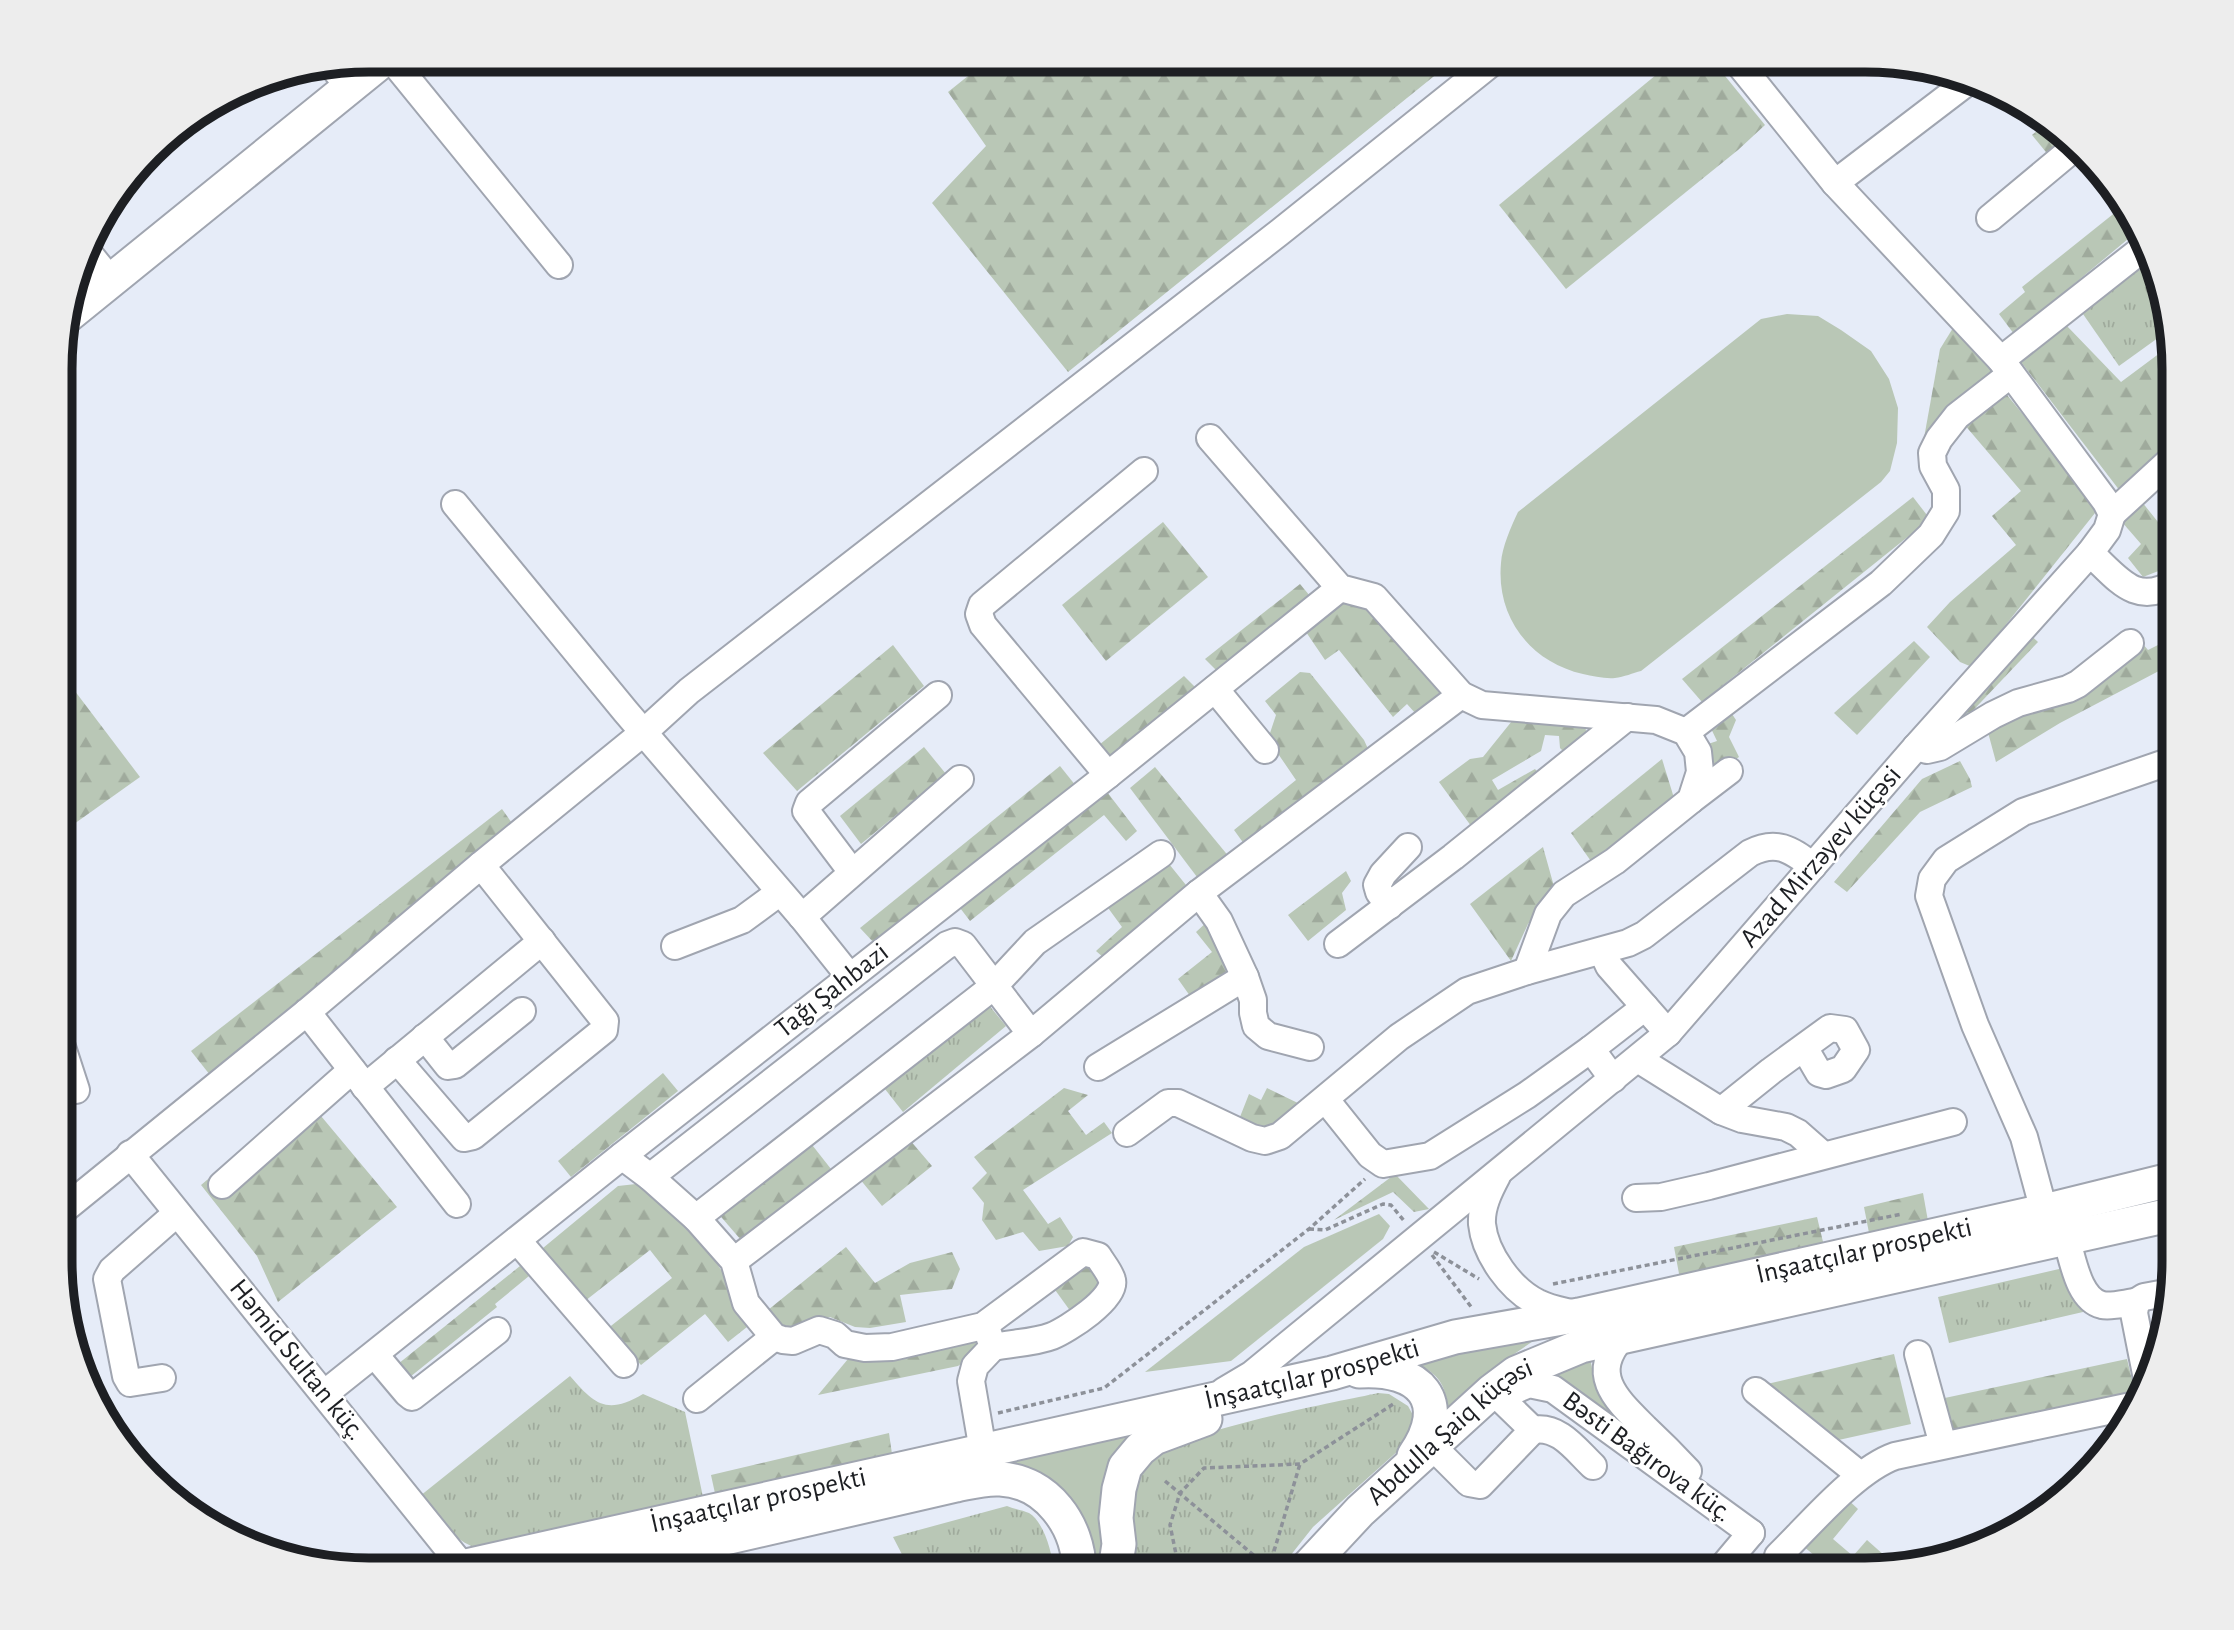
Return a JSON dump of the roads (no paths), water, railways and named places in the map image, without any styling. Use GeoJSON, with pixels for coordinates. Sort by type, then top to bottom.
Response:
{"type":"FeatureCollection","features":[{"type":"Feature","properties":{"kind":"main road"},"geometry":{"type":"LineString","coordinates":[[78,307],[341,77]]}},
{"type":"Feature","properties":{"kind":"main road","name":"İnşaatçılar prospekti"},"geometry":{"type":"LineString","coordinates":[[496,1558],[981,1437],[1204,1402],[1332,1373],[1455,1337],[1579,1315],[2162,1183]]}},
{"type":"Feature","properties":{"kind":"main road","name":"İnşaatçılar prospekti"},"geometry":{"type":"LineString","coordinates":[[1622,1337],[2162,1217]]}},
{"type":"Feature","properties":{"kind":"main road","name":"Abdulla Şaiq küçəsi"},"geometry":{"type":"LineString","coordinates":[[1316,1558],[1360,1511],[1516,1373],[1581,1346],[1622,1337]]}},
{"type":"Feature","properties":{"kind":"main road"},"geometry":{"type":"LineString","coordinates":[[1117,1558],[1119,1489],[1125,1467],[1140,1449],[1154,1438],[1332,1373],[1373,1370],[1396,1372],[1410,1378],[1425,1393],[1431,1414],[1429,1430],[1400,1476]]}},
{"type":"Feature","properties":{"kind":"main road","name":"İnşaatçılar prospekti"},"geometry":{"type":"LineString","coordinates":[[713,1556],[965,1483],[1000,1479],[1029,1485],[1044,1494],[1061,1512],[1071,1531],[1078,1558]]}},
{"type":"Feature","properties":{"kind":"street"},"geometry":{"type":"LineString","coordinates":[[403,72],[559,265]]}},
{"type":"Feature","properties":{"kind":"street"},"geometry":{"type":"LineString","coordinates":[[72,1203],[307,1012],[644,732],[689,691],[1280,232],[1480,72]]}},
{"type":"Feature","properties":{"kind":"street"},"geometry":{"type":"LineString","coordinates":[[1746,72],[1835,183],[2006,367],[2106,502],[2112,514],[2162,468]]}},
{"type":"Feature","properties":{"kind":"street"},"geometry":{"type":"LineString","coordinates":[[1835,183],[1960,88]]}},
{"type":"Feature","properties":{"kind":"street"},"geometry":{"type":"LineString","coordinates":[[1990,218],[2068,153]]}},
{"type":"Feature","properties":{"kind":"street"},"geometry":{"type":"LineString","coordinates":[[1686,732],[1881,583],[1931,535],[1946,512],[1946,490],[1933,466],[1932,453],[1939,439],[1957,416],[2006,367],[2139,252]]}},
{"type":"Feature","properties":{"kind":"street"},"geometry":{"type":"LineString","coordinates":[[93,258],[111,281]]}},
{"type":"Feature","properties":{"kind":"street"},"geometry":{"type":"LineString","coordinates":[[1210,438],[1340,588],[1374,597],[1461,695],[1482,705],[1656,720],[1686,732],[1698,752],[1700,772],[1691,800]]}},
{"type":"Feature","properties":{"kind":"street"},"geometry":{"type":"LineString","coordinates":[[1108,775],[983,625],[979,614],[982,605],[1144,471]]}},
{"type":"Feature","properties":{"kind":"street"},"geometry":{"type":"LineString","coordinates":[[455,504],[850,977]]}},
{"type":"Feature","properties":{"kind":"street","name":"Azad Mirzəyev küçəsi"},"geometry":{"type":"LineString","coordinates":[[1204,1402],[1251,1375],[1668,1033],[1916,747],[2090,553],[2107,530],[2112,514]]}},
{"type":"Feature","properties":{"kind":"street"},"geometry":{"type":"LineString","coordinates":[[2090,553],[2132,591],[2146,594],[2162,590]]}},
{"type":"Feature","properties":{"kind":"street","name":"Tağı Şahbazi"},"geometry":{"type":"LineString","coordinates":[[324,1394],[622,1156],[1108,775],[1340,588]]}},
{"type":"Feature","properties":{"kind":"street"},"geometry":{"type":"LineString","coordinates":[[1916,747],[1927,750],[1940,747],[2018,703],[2068,689],[2130,642]]}},
{"type":"Feature","properties":{"kind":"street"},"geometry":{"type":"LineString","coordinates":[[1215,689],[1265,750]]}},
{"type":"Feature","properties":{"kind":"street"},"geometry":{"type":"LineString","coordinates":[[852,872],[806,811],[809,803],[939,695]]}},
{"type":"Feature","properties":{"kind":"street"},"geometry":{"type":"LineString","coordinates":[[734,1261],[1031,1034],[1199,893],[1461,695]]}},
{"type":"Feature","properties":{"kind":"street"},"geometry":{"type":"LineString","coordinates":[[1338,944],[1453,857],[1627,717]]}},
{"type":"Feature","properties":{"kind":"street"},"geometry":{"type":"LineString","coordinates":[[2044,1211],[2024,1137],[1975,1025],[1929,896],[1932,879],[1946,860],[2023,812],[2162,764]]}},
{"type":"Feature","properties":{"kind":"street"},"geometry":{"type":"LineString","coordinates":[[1527,971],[1548,914],[1564,894],[1615,861],[1729,771]]}},
{"type":"Feature","properties":{"kind":"street"},"geometry":{"type":"LineString","coordinates":[[802,917],[960,779]]}},
{"type":"Feature","properties":{"kind":"street"},"geometry":{"type":"LineString","coordinates":[[1389,906],[1377,885],[1383,874],[1408,847]]}},
{"type":"Feature","properties":{"kind":"street"},"geometry":{"type":"LineString","coordinates":[[1128,1133],[1168,1103],[1178,1103],[1252,1138],[1265,1141],[1280,1136],[1399,1037],[1467,991],[1628,943],[1644,935],[1760,847],[1792,851],[1813,866]]}},
{"type":"Feature","properties":{"kind":"street"},"geometry":{"type":"LineString","coordinates":[[696,1218],[994,986],[1035,942],[1161,854]]}},
{"type":"Feature","properties":{"kind":"street"},"geometry":{"type":"LineString","coordinates":[[397,1060],[464,1138],[473,1136],[604,1030],[605,1021],[481,865]]}},
{"type":"Feature","properties":{"kind":"street"},"geometry":{"type":"LineString","coordinates":[[675,946],[742,920],[780,892]]}},
{"type":"Feature","properties":{"kind":"street"},"geometry":{"type":"LineString","coordinates":[[1199,893],[1219,921],[1245,977],[1253,1000],[1256,1026],[1268,1036],[1310,1047]]}},
{"type":"Feature","properties":{"kind":"street"},"geometry":{"type":"LineString","coordinates":[[222,1185],[358,1079],[397,1060],[542,942]]}},
{"type":"Feature","properties":{"kind":"street"},"geometry":{"type":"LineString","coordinates":[[650,1177],[947,944],[955,942],[962,945],[1031,1034]]}},
{"type":"Feature","properties":{"kind":"street"},"geometry":{"type":"LineString","coordinates":[[1602,951],[1609,966],[1668,1033]]}},
{"type":"Feature","properties":{"kind":"street"},"geometry":{"type":"LineString","coordinates":[[1098,1067],[1245,977]]}},
{"type":"Feature","properties":{"kind":"street"},"geometry":{"type":"LineString","coordinates":[[1326,1100],[1370,1155],[1383,1164],[1430,1156],[1527,1095],[1645,1007]]}},
{"type":"Feature","properties":{"kind":"street"},"geometry":{"type":"LineString","coordinates":[[425,1037],[448,1066],[455,1065],[522,1011]]}},
{"type":"Feature","properties":{"kind":"street"},"geometry":{"type":"LineString","coordinates":[[307,1012],[457,1204]]}},
{"type":"Feature","properties":{"kind":"street"},"geometry":{"type":"LineString","coordinates":[[1721,1111],[1805,1048]]}},
{"type":"Feature","properties":{"kind":"street"},"geometry":{"type":"LineString","coordinates":[[1591,1049],[1613,1079]]}},
{"type":"Feature","properties":{"kind":"street"},"geometry":{"type":"LineString","coordinates":[[1639,1059],[1721,1111],[1742,1119],[1786,1127],[1798,1133],[1823,1155]]}},
{"type":"Feature","properties":{"kind":"street"},"geometry":{"type":"LineString","coordinates":[[72,1078],[76,1090]]}},
{"type":"Feature","properties":{"kind":"street"},"geometry":{"type":"LineString","coordinates":[[1636,1198],[1661,1197],[1709,1186],[1953,1122]]}},
{"type":"Feature","properties":{"kind":"street","name":"Həmid Sultan küç."},"geometry":{"type":"LineString","coordinates":[[130,1154],[324,1394],[448,1558]]}},
{"type":"Feature","properties":{"kind":"street"},"geometry":{"type":"LineString","coordinates":[[622,1156],[696,1218],[734,1261],[746,1303],[774,1337],[793,1341],[819,1330],[835,1335],[845,1344],[865,1348],[988,1336],[971,1381],[981,1437]]}},
{"type":"Feature","properties":{"kind":"street"},"geometry":{"type":"LineString","coordinates":[[1499,1172],[1484,1204],[1482,1222],[1486,1241],[1494,1257],[1521,1292],[1550,1308],[1579,1315]]}},
{"type":"Feature","properties":{"kind":"street"},"geometry":{"type":"LineString","coordinates":[[162,1378],[130,1383],[125,1377],[107,1279],[112,1269],[177,1213]]}},
{"type":"Feature","properties":{"kind":"street"},"geometry":{"type":"LineString","coordinates":[[2066,1238],[2082,1287],[2090,1299],[2103,1306],[2136,1302],[2144,1297],[2161,1294]]}},
{"type":"Feature","properties":{"kind":"street"},"geometry":{"type":"LineString","coordinates":[[517,1240],[624,1364]]}},
{"type":"Feature","properties":{"kind":"street"},"geometry":{"type":"LineString","coordinates":[[2136,1302],[2134,1313],[2144,1363]]}},
{"type":"Feature","properties":{"kind":"street"},"geometry":{"type":"LineString","coordinates":[[375,1355],[412,1397],[498,1331]]}},
{"type":"Feature","properties":{"kind":"street"},"geometry":{"type":"LineString","coordinates":[[697,1399],[774,1337]]}},
{"type":"Feature","properties":{"kind":"street","name":"Bəsti Bağırova küç."},"geometry":{"type":"LineString","coordinates":[[1622,1337],[1611,1349],[1607,1371],[1609,1386],[1618,1401],[1751,1533],[1780,1558]]}},
{"type":"Feature","properties":{"kind":"street"},"geometry":{"type":"LineString","coordinates":[[1918,1354],[1942,1446]]}},
{"type":"Feature","properties":{"kind":"street","name":"Bəsti Bağırova küç."},"geometry":{"type":"LineString","coordinates":[[1464,1417],[1529,1384],[1553,1389],[1751,1533]]}},
{"type":"Feature","properties":{"kind":"street"},"geometry":{"type":"LineString","coordinates":[[1756,1391],[1860,1475]]}},
{"type":"Feature","properties":{"kind":"street"},"geometry":{"type":"LineString","coordinates":[[1499,1397],[1533,1430]]}},
{"type":"Feature","properties":{"kind":"street"},"geometry":{"type":"LineString","coordinates":[[1790,1558],[1860,1475],[1878,1461],[1942,1446],[2120,1413]]}},
{"type":"Feature","properties":{"kind":"street"},"geometry":{"type":"LineString","coordinates":[[1432,1447],[1469,1483],[1480,1486],[1533,1430],[1542,1428],[1557,1432],[1594,1466]]}},
{"type":"Feature","properties":{"kind":"street"},"geometry":{"type":"LineString","coordinates":[[1730,1558],[1751,1533]]}}]}
